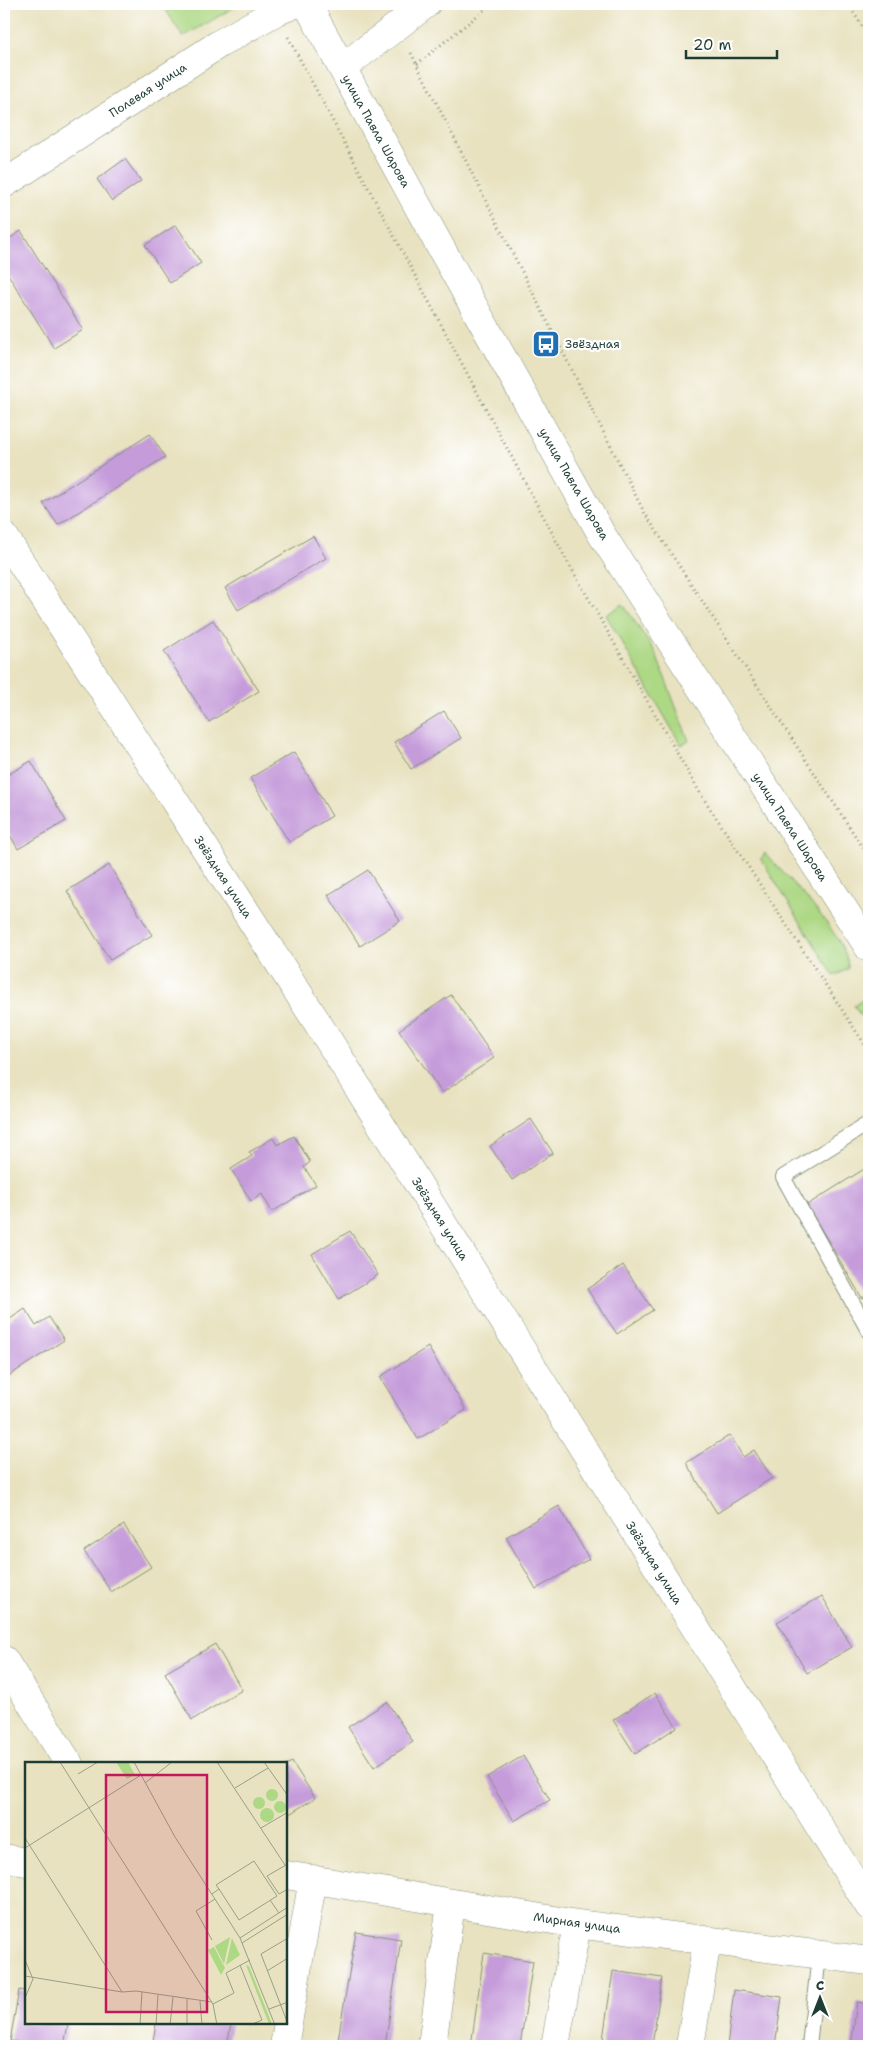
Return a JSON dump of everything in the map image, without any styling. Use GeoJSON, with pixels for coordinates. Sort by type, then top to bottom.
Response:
{"type":"FeatureCollection","features":[{"type":"Feature","properties":{"kind":"street","name":"улица Павла Шарова"},"geometry":{"type":"LineString","coordinates":[[306,4],[602,535],[869,948]]}},
{"type":"Feature","properties":{"kind":"street"},"geometry":{"type":"LineString","coordinates":[[342,68],[426,4]]}},
{"type":"Feature","properties":{"kind":"street","name":"Полевая улица"},"geometry":{"type":"LineString","coordinates":[[4,184],[219,44],[285,8]]}},
{"type":"Feature","properties":{"kind":"street","name":"Звёздная улица"},"geometry":{"type":"LineString","coordinates":[[4,536],[316,1022],[869,1906]]}},
{"type":"Feature","properties":{"kind":"street"},"geometry":{"type":"LineString","coordinates":[[4,1660],[68,1762]]}},
{"type":"Feature","properties":{"kind":"street"},"geometry":{"type":"LineString","coordinates":[[4,1858],[25,1862]]}},
{"type":"Feature","properties":{"kind":"street","name":"Мирная улица"},"geometry":{"type":"LineString","coordinates":[[288,1875],[577,1924],[869,1961]]}},
{"type":"Feature","properties":{"kind":"street"},"geometry":{"type":"LineString","coordinates":[[288,2023],[313,1879]]}},
{"type":"Feature","properties":{"kind":"street"},"geometry":{"type":"LineString","coordinates":[[432,2046],[451,1903]]}},
{"type":"Feature","properties":{"kind":"street"},"geometry":{"type":"LineString","coordinates":[[555,2046],[577,1924]]}},
{"type":"Feature","properties":{"kind":"street"},"geometry":{"type":"LineString","coordinates":[[690,2046],[707,1941]]}},
{"type":"Feature","properties":{"kind":"street"},"geometry":{"type":"LineString","coordinates":[[284,2046],[288,2025]]}},
{"type":"Feature","properties":{"kind":"lane"},"geometry":{"type":"LineString","coordinates":[[869,1123],[783,1177],[869,1332]]}},
{"type":"Feature","properties":{"kind":"lane"},"geometry":{"type":"LineString","coordinates":[[809,2046],[819,1956]]}},
{"type":"Feature","properties":{"kind":"path"},"geometry":{"type":"LineString","coordinates":[[417,64],[492,4]]}},
{"type":"Feature","properties":{"kind":"path"},"geometry":{"type":"LineString","coordinates":[[848,4],[869,37]]}},
{"type":"Feature","properties":{"kind":"path"},"geometry":{"type":"LineString","coordinates":[[285,8],[585,592],[700,793],[869,1051]]}},
{"type":"Feature","properties":{"kind":"path"},"geometry":{"type":"LineString","coordinates":[[397,26],[644,512],[869,857]]}},
{"type":"Feature","properties":{"kind":"green space"},"geometry":{"type":"Polygon","coordinates":[[[162,4],[240,4],[183,37],[162,4]]]}},
{"type":"Feature","properties":{"kind":"green space"},"geometry":{"type":"Polygon","coordinates":[[[623,604],[655,652],[689,741],[681,745],[606,615],[623,604]]]}},
{"type":"Feature","properties":{"kind":"green space"},"geometry":{"type":"Polygon","coordinates":[[[765,853],[828,925],[846,956],[848,969],[834,976],[761,859],[765,853]]]}},
{"type":"Feature","properties":{"kind":"green space"},"geometry":{"type":"Polygon","coordinates":[[[869,995],[869,1028],[854,1006],[869,995]]]}},
{"type":"Feature","properties":{"kind":"building"},"geometry":{"type":"Polygon","coordinates":[[[125,159],[141,181],[112,201],[97,179],[125,159]]]}},
{"type":"Feature","properties":{"kind":"building"},"geometry":{"type":"Polygon","coordinates":[[[176,225],[201,263],[170,283],[145,245],[176,225]]]}},
{"type":"Feature","properties":{"kind":"building"},"geometry":{"type":"Polygon","coordinates":[[[21,231],[83,330],[54,348],[4,268],[4,242],[21,231]]]}},
{"type":"Feature","properties":{"kind":"building"},"geometry":{"type":"Polygon","coordinates":[[[150,434],[165,457],[58,525],[43,503],[150,434]]]}},
{"type":"Feature","properties":{"kind":"building"},"geometry":{"type":"Polygon","coordinates":[[[313,536],[326,558],[238,610],[225,588],[313,536]]]}},
{"type":"Feature","properties":{"kind":"building"},"geometry":{"type":"Polygon","coordinates":[[[213,620],[259,691],[209,722],[164,651],[213,620]]]}},
{"type":"Feature","properties":{"kind":"building"},"geometry":{"type":"Polygon","coordinates":[[[444,711],[461,738],[411,769],[394,742],[444,711]]]}},
{"type":"Feature","properties":{"kind":"building"},"geometry":{"type":"Polygon","coordinates":[[[294,752],[332,816],[289,842],[250,778],[294,752]]]}},
{"type":"Feature","properties":{"kind":"building"},"geometry":{"type":"Polygon","coordinates":[[[31,761],[66,821],[18,849],[4,825],[4,777],[31,761]]]}},
{"type":"Feature","properties":{"kind":"building"},"geometry":{"type":"Polygon","coordinates":[[[109,865],[152,935],[110,960],[67,891],[109,865]]]}},
{"type":"Feature","properties":{"kind":"building"},"geometry":{"type":"Polygon","coordinates":[[[368,870],[400,921],[360,946],[328,895],[368,870]]]}},
{"type":"Feature","properties":{"kind":"building"},"geometry":{"type":"Polygon","coordinates":[[[451,995],[494,1058],[442,1093],[399,1030],[451,995]]]}},
{"type":"Feature","properties":{"kind":"building"},"geometry":{"type":"Polygon","coordinates":[[[531,1119],[553,1153],[512,1180],[490,1146],[531,1119]]]}},
{"type":"Feature","properties":{"kind":"building"},"geometry":{"type":"Polygon","coordinates":[[[294,1136],[310,1162],[304,1167],[316,1185],[272,1212],[262,1194],[251,1201],[231,1169],[252,1156],[249,1152],[273,1138],[277,1145],[294,1136]]]}},
{"type":"Feature","properties":{"kind":"building"},"geometry":{"type":"Polygon","coordinates":[[[869,1166],[869,1293],[862,1298],[807,1205],[869,1166]]]}},
{"type":"Feature","properties":{"kind":"building"},"geometry":{"type":"Polygon","coordinates":[[[350,1231],[378,1275],[339,1299],[312,1254],[350,1231]]]}},
{"type":"Feature","properties":{"kind":"building"},"geometry":{"type":"Polygon","coordinates":[[[623,1265],[653,1310],[617,1334],[587,1289],[623,1265]]]}},
{"type":"Feature","properties":{"kind":"building"},"geometry":{"type":"Polygon","coordinates":[[[25,1309],[36,1326],[49,1317],[64,1340],[4,1379],[4,1323],[25,1309]]]}},
{"type":"Feature","properties":{"kind":"building"},"geometry":{"type":"Polygon","coordinates":[[[428,1347],[466,1410],[418,1439],[380,1377],[428,1347]]]}},
{"type":"Feature","properties":{"kind":"building"},"geometry":{"type":"Polygon","coordinates":[[[730,1435],[743,1457],[754,1450],[772,1478],[717,1513],[686,1463],[730,1435]]]}},
{"type":"Feature","properties":{"kind":"building"},"geometry":{"type":"Polygon","coordinates":[[[559,1506],[589,1559],[536,1589],[506,1537],[559,1506]]]}},
{"type":"Feature","properties":{"kind":"building"},"geometry":{"type":"Polygon","coordinates":[[[124,1525],[151,1567],[111,1592],[84,1551],[124,1525]]]}},
{"type":"Feature","properties":{"kind":"building"},"geometry":{"type":"Polygon","coordinates":[[[822,1596],[852,1647],[807,1673],[777,1622],[822,1596]]]}},
{"type":"Feature","properties":{"kind":"building"},"geometry":{"type":"Polygon","coordinates":[[[215,1644],[242,1690],[192,1720],[165,1673],[215,1644]]]}},
{"type":"Feature","properties":{"kind":"building"},"geometry":{"type":"Polygon","coordinates":[[[655,1693],[677,1727],[635,1754],[613,1720],[655,1693]]]}},
{"type":"Feature","properties":{"kind":"building"},"geometry":{"type":"Polygon","coordinates":[[[387,1702],[413,1742],[374,1767],[348,1727],[387,1702]]]}},
{"type":"Feature","properties":{"kind":"building"},"geometry":{"type":"Polygon","coordinates":[[[523,1756],[550,1800],[514,1821],[487,1777],[523,1756]]]}},
{"type":"Feature","properties":{"kind":"building"},"geometry":{"type":"Polygon","coordinates":[[[292,1762],[315,1798],[288,1815],[288,1764],[292,1762]]]}},
{"type":"Feature","properties":{"kind":"building"},"geometry":{"type":"Polygon","coordinates":[[[356,1932],[401,1939],[385,2046],[337,2046],[356,1932]]]}},
{"type":"Feature","properties":{"kind":"building"},"geometry":{"type":"Polygon","coordinates":[[[484,1953],[533,1961],[520,2046],[471,2046],[484,1953]]]}},
{"type":"Feature","properties":{"kind":"building"},"geometry":{"type":"Polygon","coordinates":[[[613,1971],[662,1978],[652,2046],[602,2046],[613,1971]]]}},
{"type":"Feature","properties":{"kind":"building"},"geometry":{"type":"Polygon","coordinates":[[[19,1990],[25,1991],[25,2025],[68,2025],[64,2046],[41,2046],[10,2041],[19,1990]]]}},
{"type":"Feature","properties":{"kind":"building"},"geometry":{"type":"Polygon","coordinates":[[[734,1990],[782,1997],[775,2046],[727,2046],[734,1990]]]}},
{"type":"Feature","properties":{"kind":"building"},"geometry":{"type":"Polygon","coordinates":[[[857,2002],[869,2004],[869,2046],[851,2046],[857,2002]]]}},
{"type":"Feature","properties":{"kind":"building"},"geometry":{"type":"Polygon","coordinates":[[[156,2025],[231,2025],[227,2046],[152,2046],[156,2025]]]}},
{"type":"Feature","properties":{"kind":"place","name":"Звёздная"},"geometry":{"type":"Point","coordinates":[546,344]}}]}
